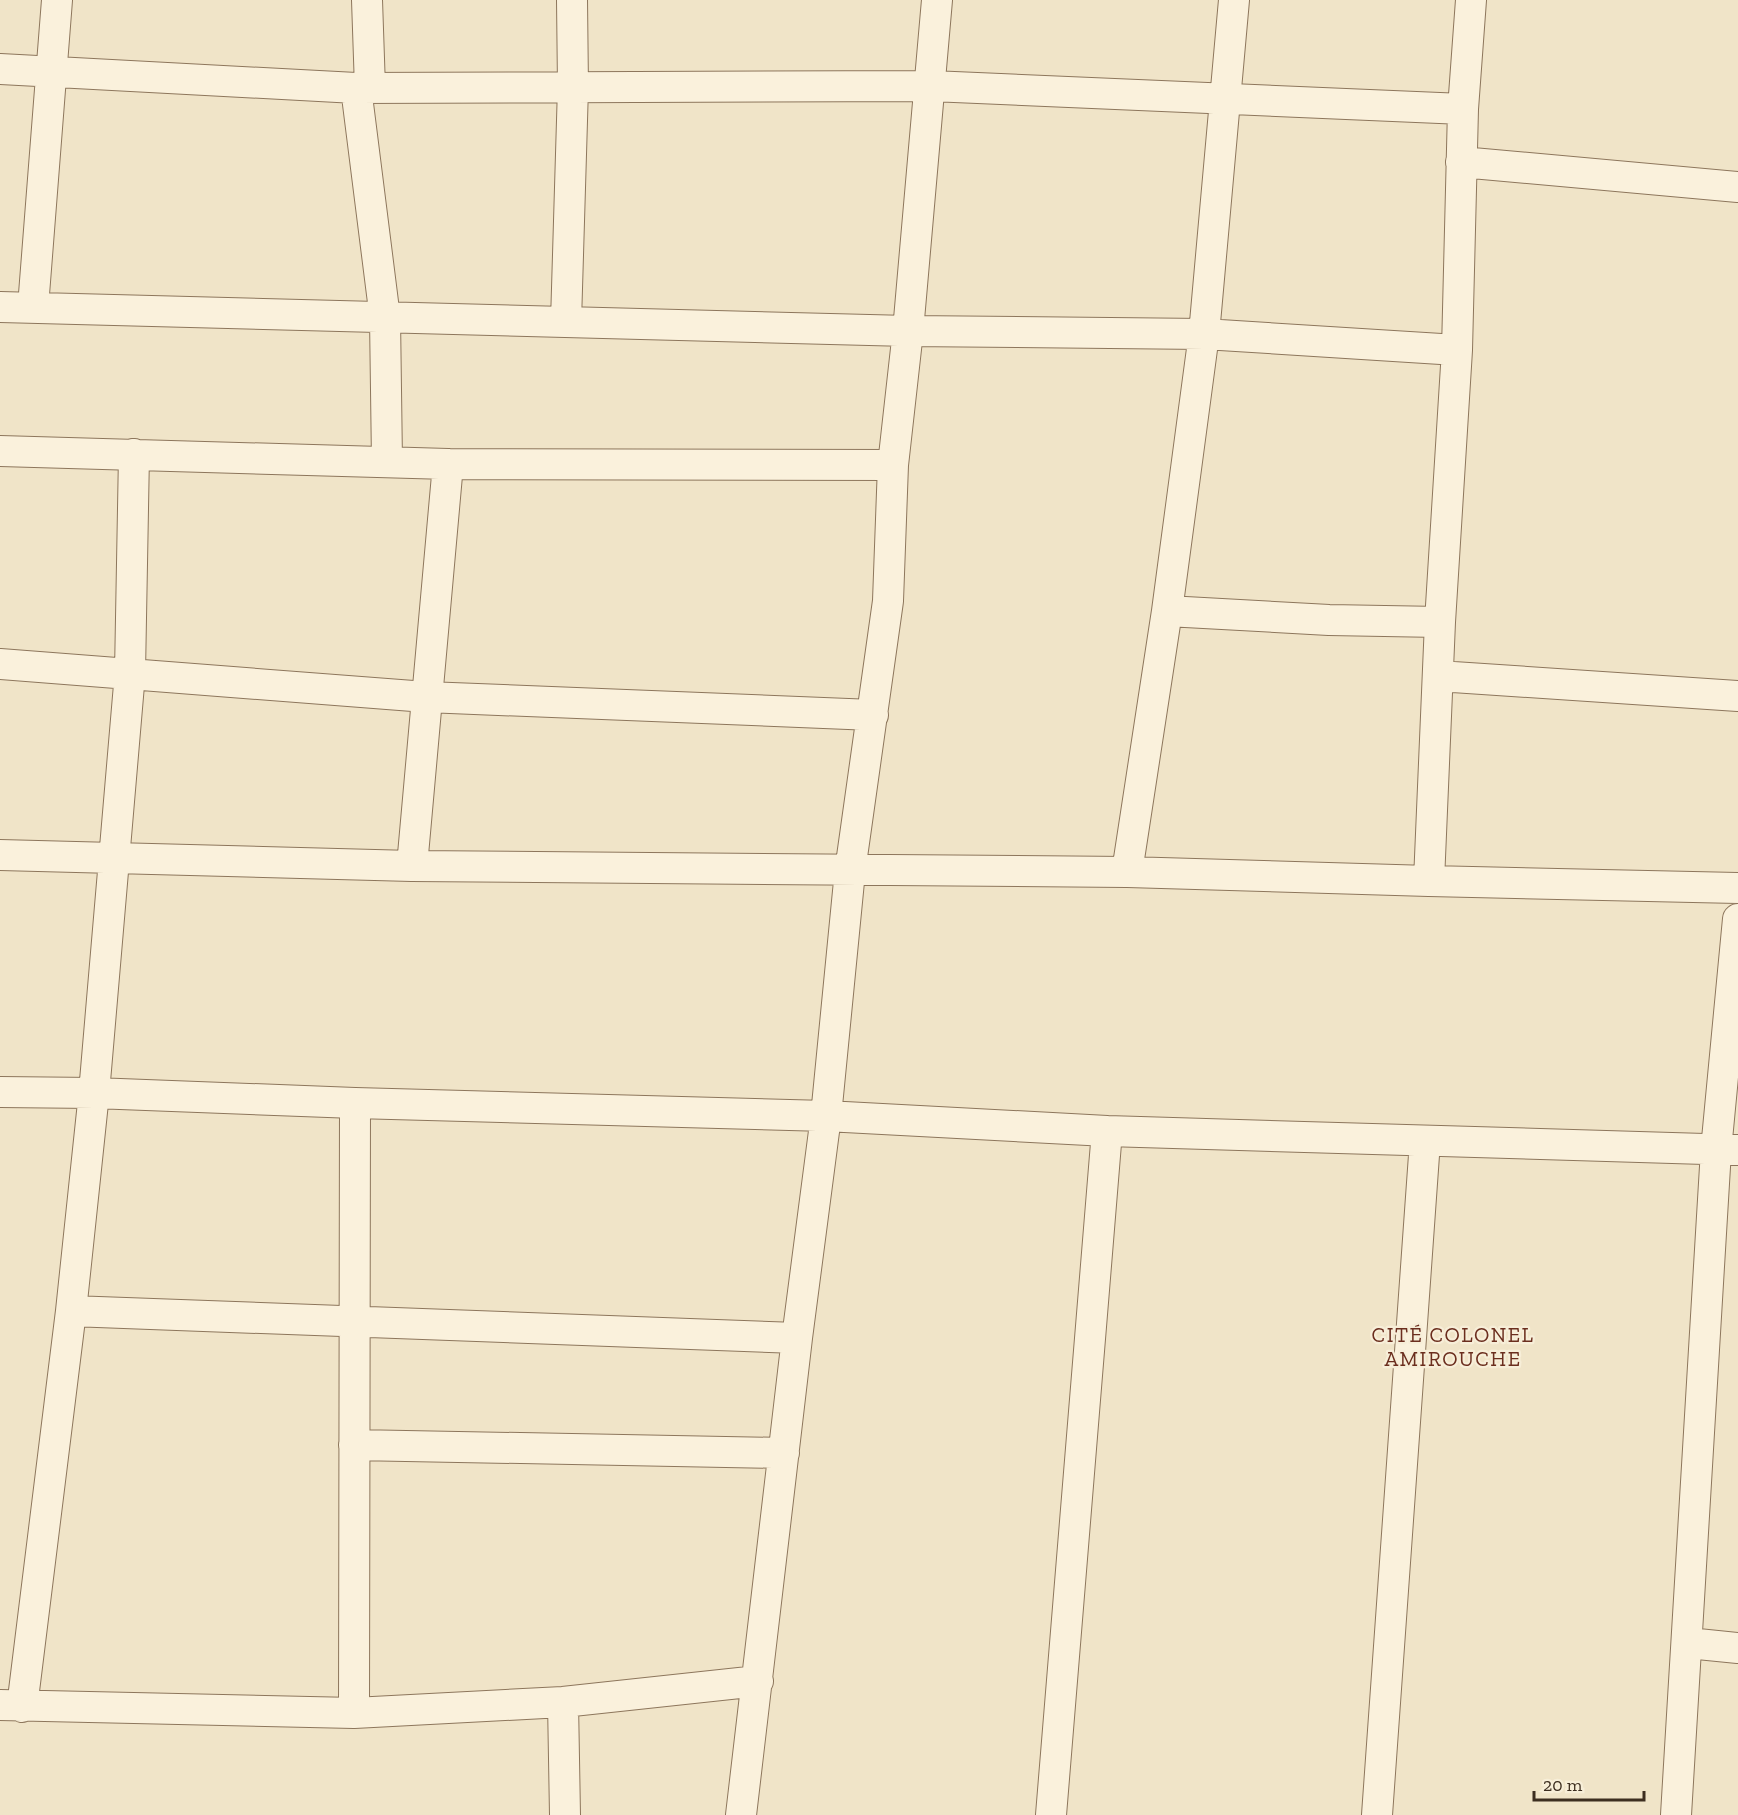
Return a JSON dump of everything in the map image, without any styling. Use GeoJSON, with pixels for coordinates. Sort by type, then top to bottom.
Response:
{"type":"FeatureCollection","features":[{"type":"Feature","properties":{"kind":"street"},"geometry":{"type":"LineString","coordinates":[[33,308],[57,0]]}},
{"type":"Feature","properties":{"kind":"street"},"geometry":{"type":"LineString","coordinates":[[367,0],[364,88],[385,318],[387,462]]}},
{"type":"Feature","properties":{"kind":"street"},"geometry":{"type":"LineString","coordinates":[[566,322],[573,87],[572,0]]}},
{"type":"Feature","properties":{"kind":"street"},"geometry":{"type":"LineString","coordinates":[[741,1815],[797,1338],[826,1116],[850,871],[888,601],[893,465],[908,331],[937,0]]}},
{"type":"Feature","properties":{"kind":"street"},"geometry":{"type":"LineString","coordinates":[[1127,872],[1167,611],[1204,334],[1234,0]]}},
{"type":"Feature","properties":{"kind":"street"},"geometry":{"type":"LineString","coordinates":[[1429,881],[1440,621],[1457,350],[1463,109],[1472,0]]}},
{"type":"Feature","properties":{"kind":"street"},"geometry":{"type":"LineString","coordinates":[[0,69],[364,88],[931,86],[1463,109]]}},
{"type":"Feature","properties":{"kind":"street"},"geometry":{"type":"LineString","coordinates":[[1461,162],[1738,187]]}},
{"type":"Feature","properties":{"kind":"street"},"geometry":{"type":"LineString","coordinates":[[0,307],[908,331],[1204,334],[1457,350]]}},
{"type":"Feature","properties":{"kind":"street"},"geometry":{"type":"LineString","coordinates":[[0,451],[448,464],[893,465]]}},
{"type":"Feature","properties":{"kind":"street"},"geometry":{"type":"LineString","coordinates":[[134,454],[130,673],[94,1093],[71,1311],[11,1706],[354,1713],[563,1702],[758,1681]]}},
{"type":"Feature","properties":{"kind":"street"},"geometry":{"type":"LineString","coordinates":[[412,866],[448,464]]}},
{"type":"Feature","properties":{"kind":"street"},"geometry":{"type":"LineString","coordinates":[[1167,611],[1329,620],[1440,621]]}},
{"type":"Feature","properties":{"kind":"street"},"geometry":{"type":"LineString","coordinates":[[0,664],[426,697],[873,715]]}},
{"type":"Feature","properties":{"kind":"street"},"geometry":{"type":"LineString","coordinates":[[1438,675],[1738,696]]}},
{"type":"Feature","properties":{"kind":"street"},"geometry":{"type":"LineString","coordinates":[[0,855],[114,860],[412,866],[1127,872],[1738,888]]}},
{"type":"Feature","properties":{"kind":"street"},"geometry":{"type":"LineString","coordinates":[[1676,1815],[1727,1150],[1738,919]]}},
{"type":"Feature","properties":{"kind":"street"},"geometry":{"type":"LineString","coordinates":[[0,1092],[826,1116],[1107,1131],[1727,1150]]}},
{"type":"Feature","properties":{"kind":"street"},"geometry":{"type":"LineString","coordinates":[[354,1103],[354,1713]]}},
{"type":"Feature","properties":{"kind":"street"},"geometry":{"type":"LineString","coordinates":[[1051,1815],[1107,1131]]}},
{"type":"Feature","properties":{"kind":"street"},"geometry":{"type":"LineString","coordinates":[[1377,1815],[1425,1141]]}},
{"type":"Feature","properties":{"kind":"street"},"geometry":{"type":"LineString","coordinates":[[71,1311],[797,1338]]}},
{"type":"Feature","properties":{"kind":"street"},"geometry":{"type":"LineString","coordinates":[[354,1445],[784,1453]]}},
{"type":"Feature","properties":{"kind":"street"},"geometry":{"type":"LineString","coordinates":[[1688,1643],[1738,1648]]}},
{"type":"Feature","properties":{"kind":"street"},"geometry":{"type":"LineString","coordinates":[[563,1702],[566,1815]]}},
{"type":"Feature","properties":{"kind":"district","name":"CITÉ COLONEL AMIROUCHE"},"geometry":{"type":"Point","coordinates":[1453,1346]}}]}
